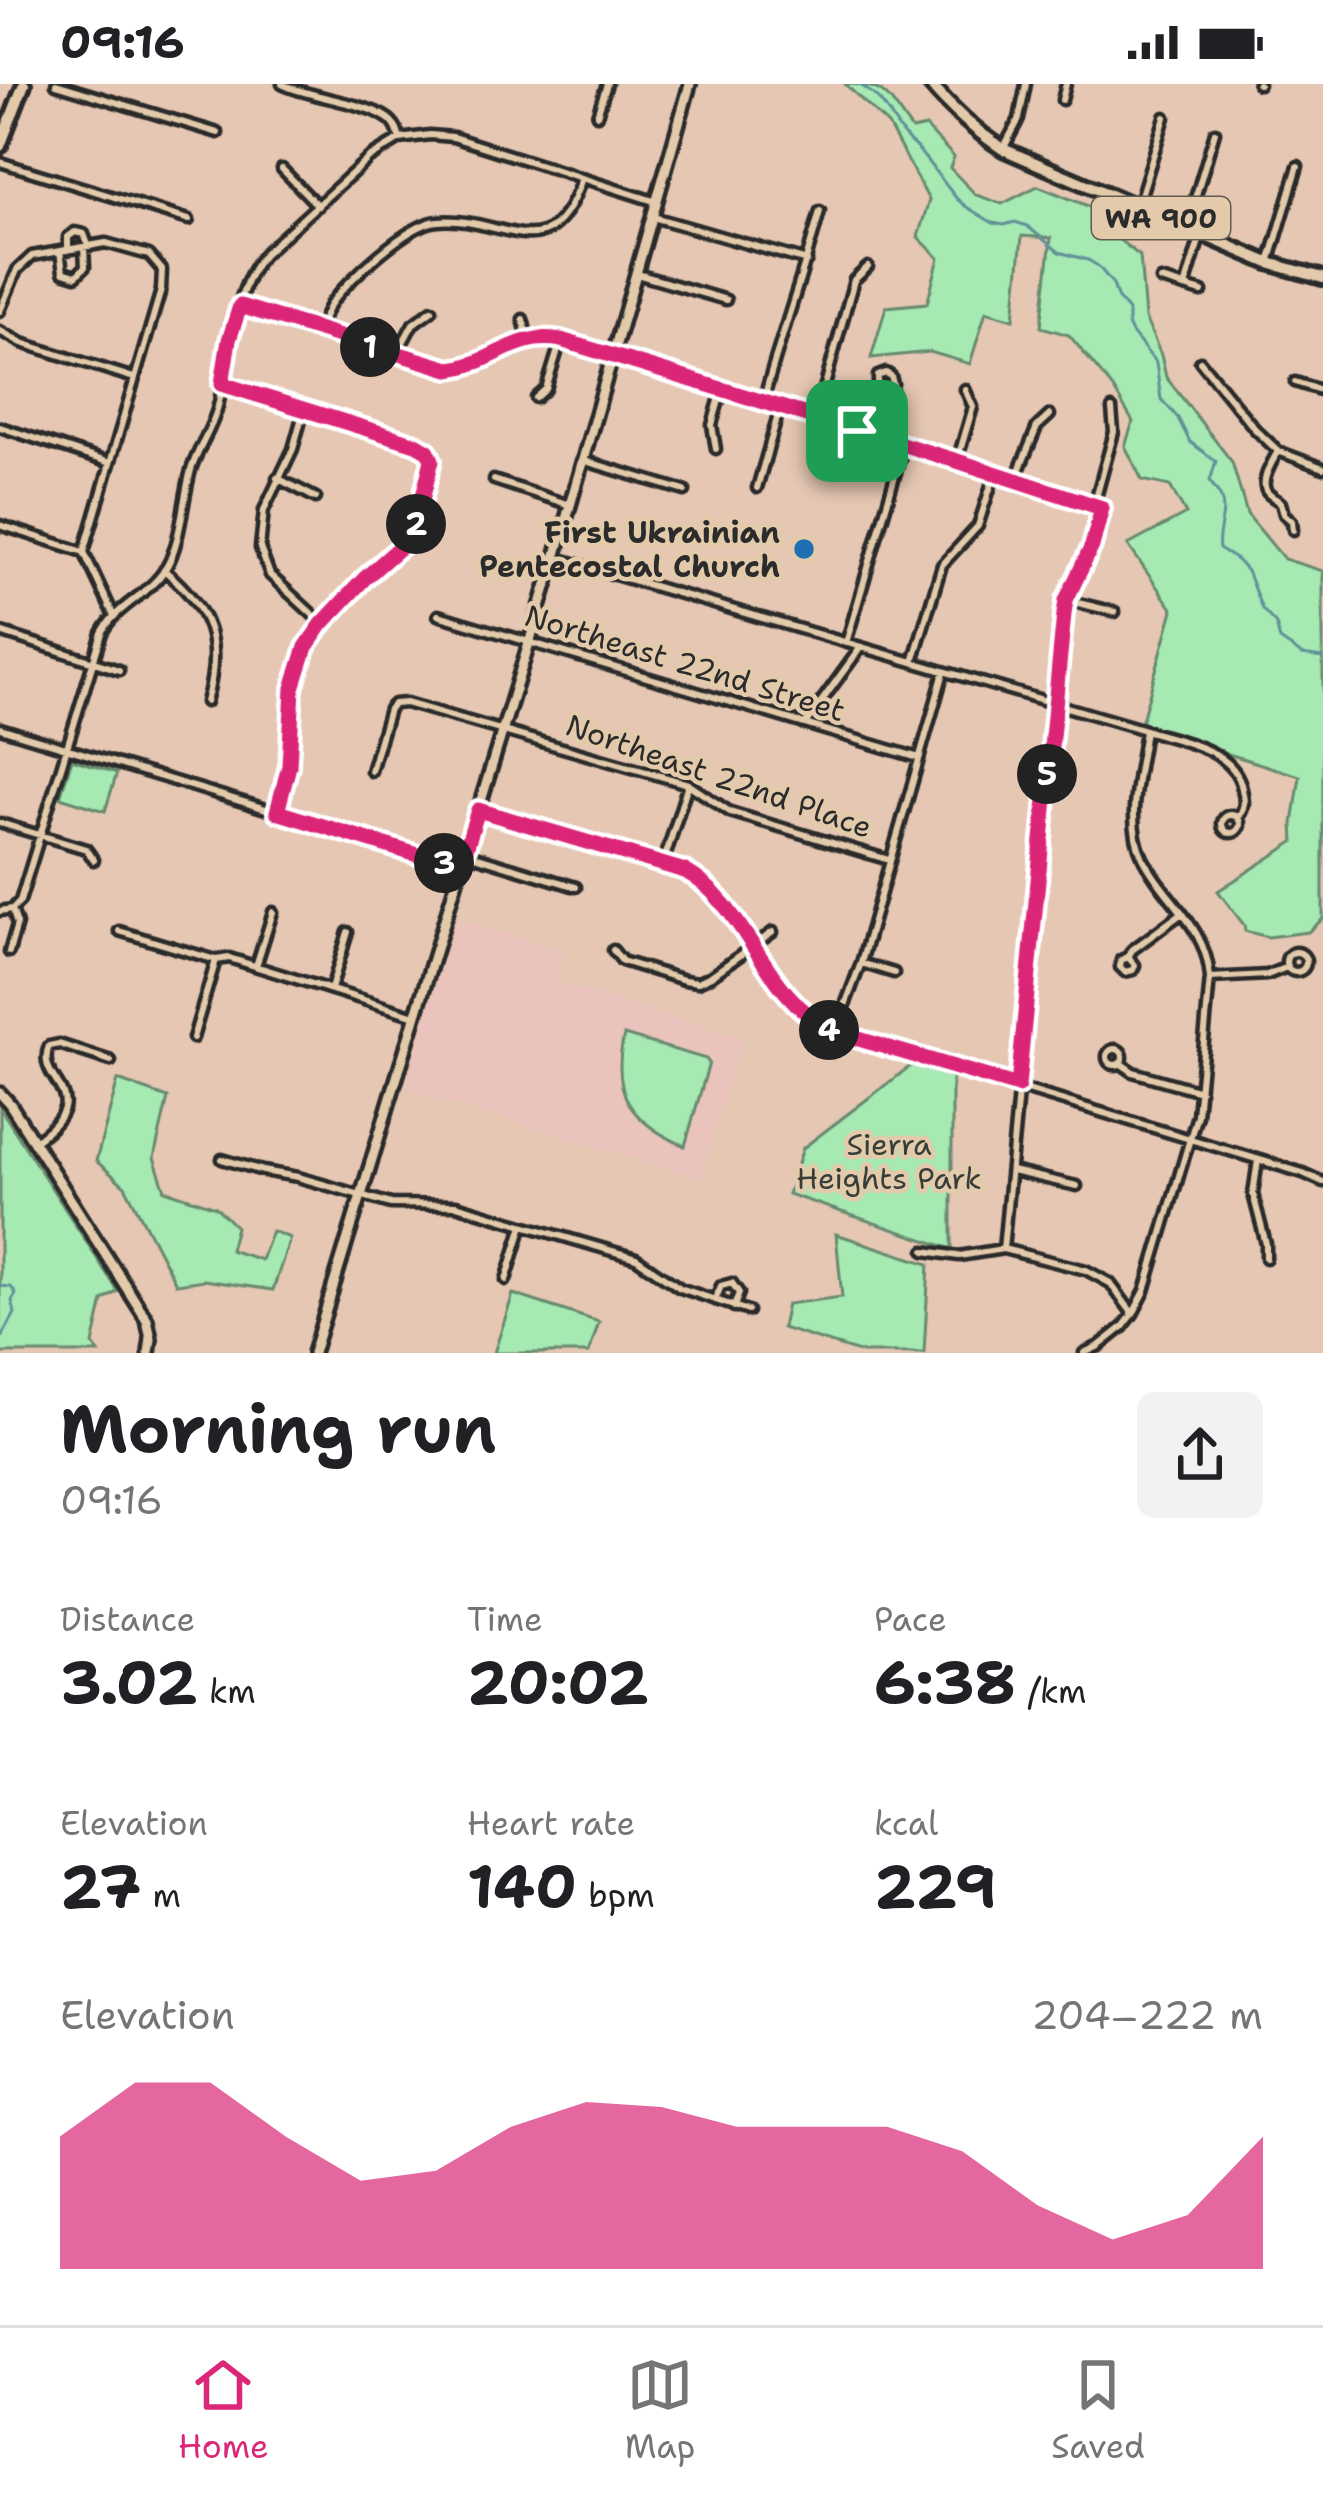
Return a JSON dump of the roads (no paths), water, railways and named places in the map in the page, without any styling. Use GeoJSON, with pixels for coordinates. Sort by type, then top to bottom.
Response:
{"type":"FeatureCollection","features":[{"type":"Feature","properties":{"kind":"main road"},"geometry":{"type":"LineString","coordinates":[[0,146],[5,116],[24,84]]}},
{"type":"Feature","properties":{"kind":"main road","name":"WA 900"},"geometry":{"type":"LineString","coordinates":[[930,84],[955,113],[1003,149],[1269,263],[1323,278]]}},
{"type":"Feature","properties":{"kind":"street"},"geometry":{"type":"LineString","coordinates":[[56,84],[218,134]]}},
{"type":"Feature","properties":{"kind":"street"},"geometry":{"type":"LineString","coordinates":[[282,84],[379,113],[394,124],[400,139]]}},
{"type":"Feature","properties":{"kind":"street"},"geometry":{"type":"LineString","coordinates":[[598,115],[607,84]]}},
{"type":"Feature","properties":{"kind":"street"},"geometry":{"type":"LineString","coordinates":[[313,1353],[555,558],[690,84]]}},
{"type":"Feature","properties":{"kind":"street"},"geometry":{"type":"LineString","coordinates":[[1003,149],[1019,119],[1026,84]]}},
{"type":"Feature","properties":{"kind":"street"},"geometry":{"type":"LineString","coordinates":[[1062,100],[1066,84]]}},
{"type":"Feature","properties":{"kind":"street"},"geometry":{"type":"LineString","coordinates":[[1137,208],[1165,117]]}},
{"type":"Feature","properties":{"kind":"street"},"geometry":{"type":"LineString","coordinates":[[1186,228],[1215,132]]}},
{"type":"Feature","properties":{"kind":"street"},"geometry":{"type":"LineString","coordinates":[[0,911],[20,901],[102,633],[113,614],[148,590],[173,549],[192,468],[217,412],[229,340],[259,260],[369,158],[400,139],[453,137],[657,202]]}},
{"type":"Feature","properties":{"kind":"street"},"geometry":{"type":"LineString","coordinates":[[0,162],[189,220]]}},
{"type":"Feature","properties":{"kind":"street"},"geometry":{"type":"LineString","coordinates":[[1269,263],[1298,166]]}},
{"type":"Feature","properties":{"kind":"street"},"geometry":{"type":"LineString","coordinates":[[282,169],[318,206]]}},
{"type":"Feature","properties":{"kind":"street"},"geometry":{"type":"LineString","coordinates":[[319,331],[330,306],[347,285],[416,226],[443,220],[519,235],[546,230],[571,209],[582,178]]}},
{"type":"Feature","properties":{"kind":"street"},"geometry":{"type":"LineString","coordinates":[[763,402],[820,211]]}},
{"type":"Feature","properties":{"kind":"street"},"geometry":{"type":"LineString","coordinates":[[653,217],[807,261]]}},
{"type":"Feature","properties":{"kind":"street"},"geometry":{"type":"LineString","coordinates":[[75,232],[84,234],[85,267],[76,276],[63,272],[64,250],[68,237],[75,232]]}},
{"type":"Feature","properties":{"kind":"street"},"geometry":{"type":"LineString","coordinates":[[1185,287],[1201,234]]}},
{"type":"Feature","properties":{"kind":"street"},"geometry":{"type":"LineString","coordinates":[[0,311],[21,265],[32,256],[113,244],[155,258],[162,270],[161,290],[85,552],[113,614]]}},
{"type":"Feature","properties":{"kind":"street"},"geometry":{"type":"LineString","coordinates":[[816,418],[854,280],[868,267]]}},
{"type":"Feature","properties":{"kind":"street"},"geometry":{"type":"LineString","coordinates":[[636,274],[726,300]]}},
{"type":"Feature","properties":{"kind":"street"},"geometry":{"type":"LineString","coordinates":[[1161,280],[1202,292]]}},
{"type":"Feature","properties":{"kind":"street"},"geometry":{"type":"LineString","coordinates":[[240,306],[439,368],[459,368],[529,339],[561,340],[1098,507]]}},
{"type":"Feature","properties":{"kind":"street"},"geometry":{"type":"LineString","coordinates":[[396,355],[412,324],[432,310]]}},
{"type":"Feature","properties":{"kind":"street"},"geometry":{"type":"LineString","coordinates":[[524,320],[529,339]]}},
{"type":"Feature","properties":{"kind":"street"},"geometry":{"type":"LineString","coordinates":[[0,331],[22,343],[134,378]]}},
{"type":"Feature","properties":{"kind":"street"},"geometry":{"type":"LineString","coordinates":[[536,398],[546,389],[561,340]]}},
{"type":"Feature","properties":{"kind":"street"},"geometry":{"type":"LineString","coordinates":[[1200,361],[1278,451],[1323,468]]}},
{"type":"Feature","properties":{"kind":"street"},"geometry":{"type":"LineString","coordinates":[[1295,382],[1323,392]]}},
{"type":"Feature","properties":{"kind":"street"},"geometry":{"type":"LineString","coordinates":[[222,384],[416,444],[431,454],[432,466],[408,540],[365,578],[306,647],[296,673],[289,766],[277,812]]}},
{"type":"Feature","properties":{"kind":"street"},"geometry":{"type":"LineString","coordinates":[[857,431],[868,398],[878,387]]}},
{"type":"Feature","properties":{"kind":"street"},"geometry":{"type":"LineString","coordinates":[[957,461],[973,407],[965,389]]}},
{"type":"Feature","properties":{"kind":"street"},"geometry":{"type":"LineString","coordinates":[[716,449],[712,425],[722,390]]}},
{"type":"Feature","properties":{"kind":"street"},"geometry":{"type":"LineString","coordinates":[[758,488],[780,408]]}},
{"type":"Feature","properties":{"kind":"street"},"geometry":{"type":"LineString","coordinates":[[1003,1249],[1066,600],[1087,560],[1114,432],[1112,409]]}},
{"type":"Feature","properties":{"kind":"street"},"geometry":{"type":"LineString","coordinates":[[304,410],[261,525],[262,557],[278,584],[322,624]]}},
{"type":"Feature","properties":{"kind":"street"},"geometry":{"type":"LineString","coordinates":[[1014,481],[1037,427],[1050,416]]}},
{"type":"Feature","properties":{"kind":"street"},"geometry":{"type":"LineString","coordinates":[[0,427],[110,463]]}},
{"type":"Feature","properties":{"kind":"street"},"geometry":{"type":"LineString","coordinates":[[846,643],[904,445]]}},
{"type":"Feature","properties":{"kind":"street"},"geometry":{"type":"LineString","coordinates":[[1278,451],[1265,487],[1281,503],[1293,530]]}},
{"type":"Feature","properties":{"kind":"street"},"geometry":{"type":"LineString","coordinates":[[583,460],[685,491]]}},
{"type":"Feature","properties":{"kind":"street"},"geometry":{"type":"LineString","coordinates":[[914,662],[939,571],[978,526],[995,473]]}},
{"type":"Feature","properties":{"kind":"street"},"geometry":{"type":"LineString","coordinates":[[278,478],[316,498]]}},
{"type":"Feature","properties":{"kind":"street"},"geometry":{"type":"LineString","coordinates":[[494,480],[570,505]]}},
{"type":"Feature","properties":{"kind":"street"},"geometry":{"type":"LineString","coordinates":[[0,525],[85,552]]}},
{"type":"Feature","properties":{"kind":"street"},"geometry":{"type":"LineString","coordinates":[[555,558],[1145,730],[1221,757],[1234,767],[1242,784],[1244,809],[1238,818]]}},
{"type":"Feature","properties":{"kind":"street"},"geometry":{"type":"LineString","coordinates":[[164,570],[199,604],[210,630],[214,669],[206,702]]}},
{"type":"Feature","properties":{"kind":"street"},"geometry":{"type":"LineString","coordinates":[[1066,600],[1115,612]]}},
{"type":"Feature","properties":{"kind":"street","name":"Northeast 22nd Street"},"geometry":{"type":"LineString","coordinates":[[438,615],[919,758]]}},
{"type":"Feature","properties":{"kind":"street"},"geometry":{"type":"LineString","coordinates":[[0,632],[119,670]]}},
{"type":"Feature","properties":{"kind":"street"},"geometry":{"type":"LineString","coordinates":[[805,724],[861,647]]}},
{"type":"Feature","properties":{"kind":"street"},"geometry":{"type":"LineString","coordinates":[[835,1032],[861,963],[944,672]]}},
{"type":"Feature","properties":{"kind":"street","name":"Northeast 22nd Place"},"geometry":{"type":"LineString","coordinates":[[371,771],[386,716],[394,704],[406,703],[688,784],[730,812],[889,860]]}},
{"type":"Feature","properties":{"kind":"street"},"geometry":{"type":"LineString","coordinates":[[0,728],[460,868]]}},
{"type":"Feature","properties":{"kind":"street"},"geometry":{"type":"LineString","coordinates":[[1084,1353],[1109,1340],[1133,1314],[1145,1291],[1191,1139],[1200,1091],[1209,964],[1202,941],[1143,859],[1135,810],[1145,730]]}},
{"type":"Feature","properties":{"kind":"street"},"geometry":{"type":"LineString","coordinates":[[663,864],[688,784]]}},
{"type":"Feature","properties":{"kind":"street"},"geometry":{"type":"LineString","coordinates":[[478,810],[685,871],[710,888],[799,1009],[819,1025],[1323,1182]]}},
{"type":"Feature","properties":{"kind":"street"},"geometry":{"type":"LineString","coordinates":[[0,823],[86,849],[94,860]]}},
{"type":"Feature","properties":{"kind":"street"},"geometry":{"type":"LineString","coordinates":[[464,853],[576,887]]}},
{"type":"Feature","properties":{"kind":"street"},"geometry":{"type":"LineString","coordinates":[[9,952],[17,924],[12,909]]}},
{"type":"Feature","properties":{"kind":"street"},"geometry":{"type":"LineString","coordinates":[[256,966],[273,912]]}},
{"type":"Feature","properties":{"kind":"street"},"geometry":{"type":"LineString","coordinates":[[1128,957],[1182,913]]}},
{"type":"Feature","properties":{"kind":"street"},"geometry":{"type":"LineString","coordinates":[[119,931],[216,960],[230,958],[415,1016]]}},
{"type":"Feature","properties":{"kind":"street"},"geometry":{"type":"LineString","coordinates":[[332,989],[348,932]]}},
{"type":"Feature","properties":{"kind":"street"},"geometry":{"type":"LineString","coordinates":[[613,950],[622,961],[692,982],[711,976],[773,932]]}},
{"type":"Feature","properties":{"kind":"street"},"geometry":{"type":"LineString","coordinates":[[193,1038],[216,960]]}},
{"type":"Feature","properties":{"kind":"street"},"geometry":{"type":"LineString","coordinates":[[861,963],[894,973]]}},
{"type":"Feature","properties":{"kind":"street"},"geometry":{"type":"LineString","coordinates":[[1210,978],[1267,975],[1287,967]]}},
{"type":"Feature","properties":{"kind":"street"},"geometry":{"type":"LineString","coordinates":[[33,1142],[55,1125],[65,1102],[46,1060],[49,1046],[59,1044],[111,1060]]}},
{"type":"Feature","properties":{"kind":"street"},"geometry":{"type":"LineString","coordinates":[[1120,1063],[1133,1072],[1200,1091]]}},
{"type":"Feature","properties":{"kind":"street"},"geometry":{"type":"LineString","coordinates":[[0,1093],[147,1320],[149,1353]]}},
{"type":"Feature","properties":{"kind":"street"},"geometry":{"type":"LineString","coordinates":[[222,1159],[399,1206],[456,1205],[636,1258],[680,1288],[748,1311]]}},
{"type":"Feature","properties":{"kind":"street"},"geometry":{"type":"LineString","coordinates":[[1258,1160],[1253,1194],[1266,1258]]}},
{"type":"Feature","properties":{"kind":"street"},"geometry":{"type":"LineString","coordinates":[[1012,1171],[1076,1186]]}},
{"type":"Feature","properties":{"kind":"street"},"geometry":{"type":"LineString","coordinates":[[506,1280],[523,1225]]}},
{"type":"Feature","properties":{"kind":"street"},"geometry":{"type":"LineString","coordinates":[[926,1251],[958,1256],[1003,1249],[1102,1276],[1133,1314]]}},
{"type":"Feature","properties":{"kind":"street"},"geometry":{"type":"LineString","coordinates":[[716,1300],[721,1286],[732,1283],[739,1293],[734,1306]]}},
{"type":"Feature","properties":{"kind":"waterway"},"geometry":{"type":"LineString","coordinates":[[858,84],[878,99],[965,206],[993,223],[1027,226],[1059,252],[1098,266],[1113,284],[1128,311],[1132,333],[1156,363],[1161,399],[1190,442],[1216,461],[1210,481],[1223,504],[1219,549],[1247,571],[1280,640],[1302,655],[1323,658]]}},
{"type":"Feature","properties":{"kind":"waterway"},"geometry":{"type":"LineString","coordinates":[[0,1286],[11,1287],[16,1294],[12,1301],[15,1313],[0,1341]]}},
{"type":"Feature","properties":{"kind":"place","name":"First Ukrainian Pentecostal Church"},"geometry":{"type":"Point","coordinates":[804,549]}},
{"type":"Feature","properties":{"kind":"park label","name":"Sierra Heights Park"},"geometry":{"type":"Point","coordinates":[889,1161]}}]}
